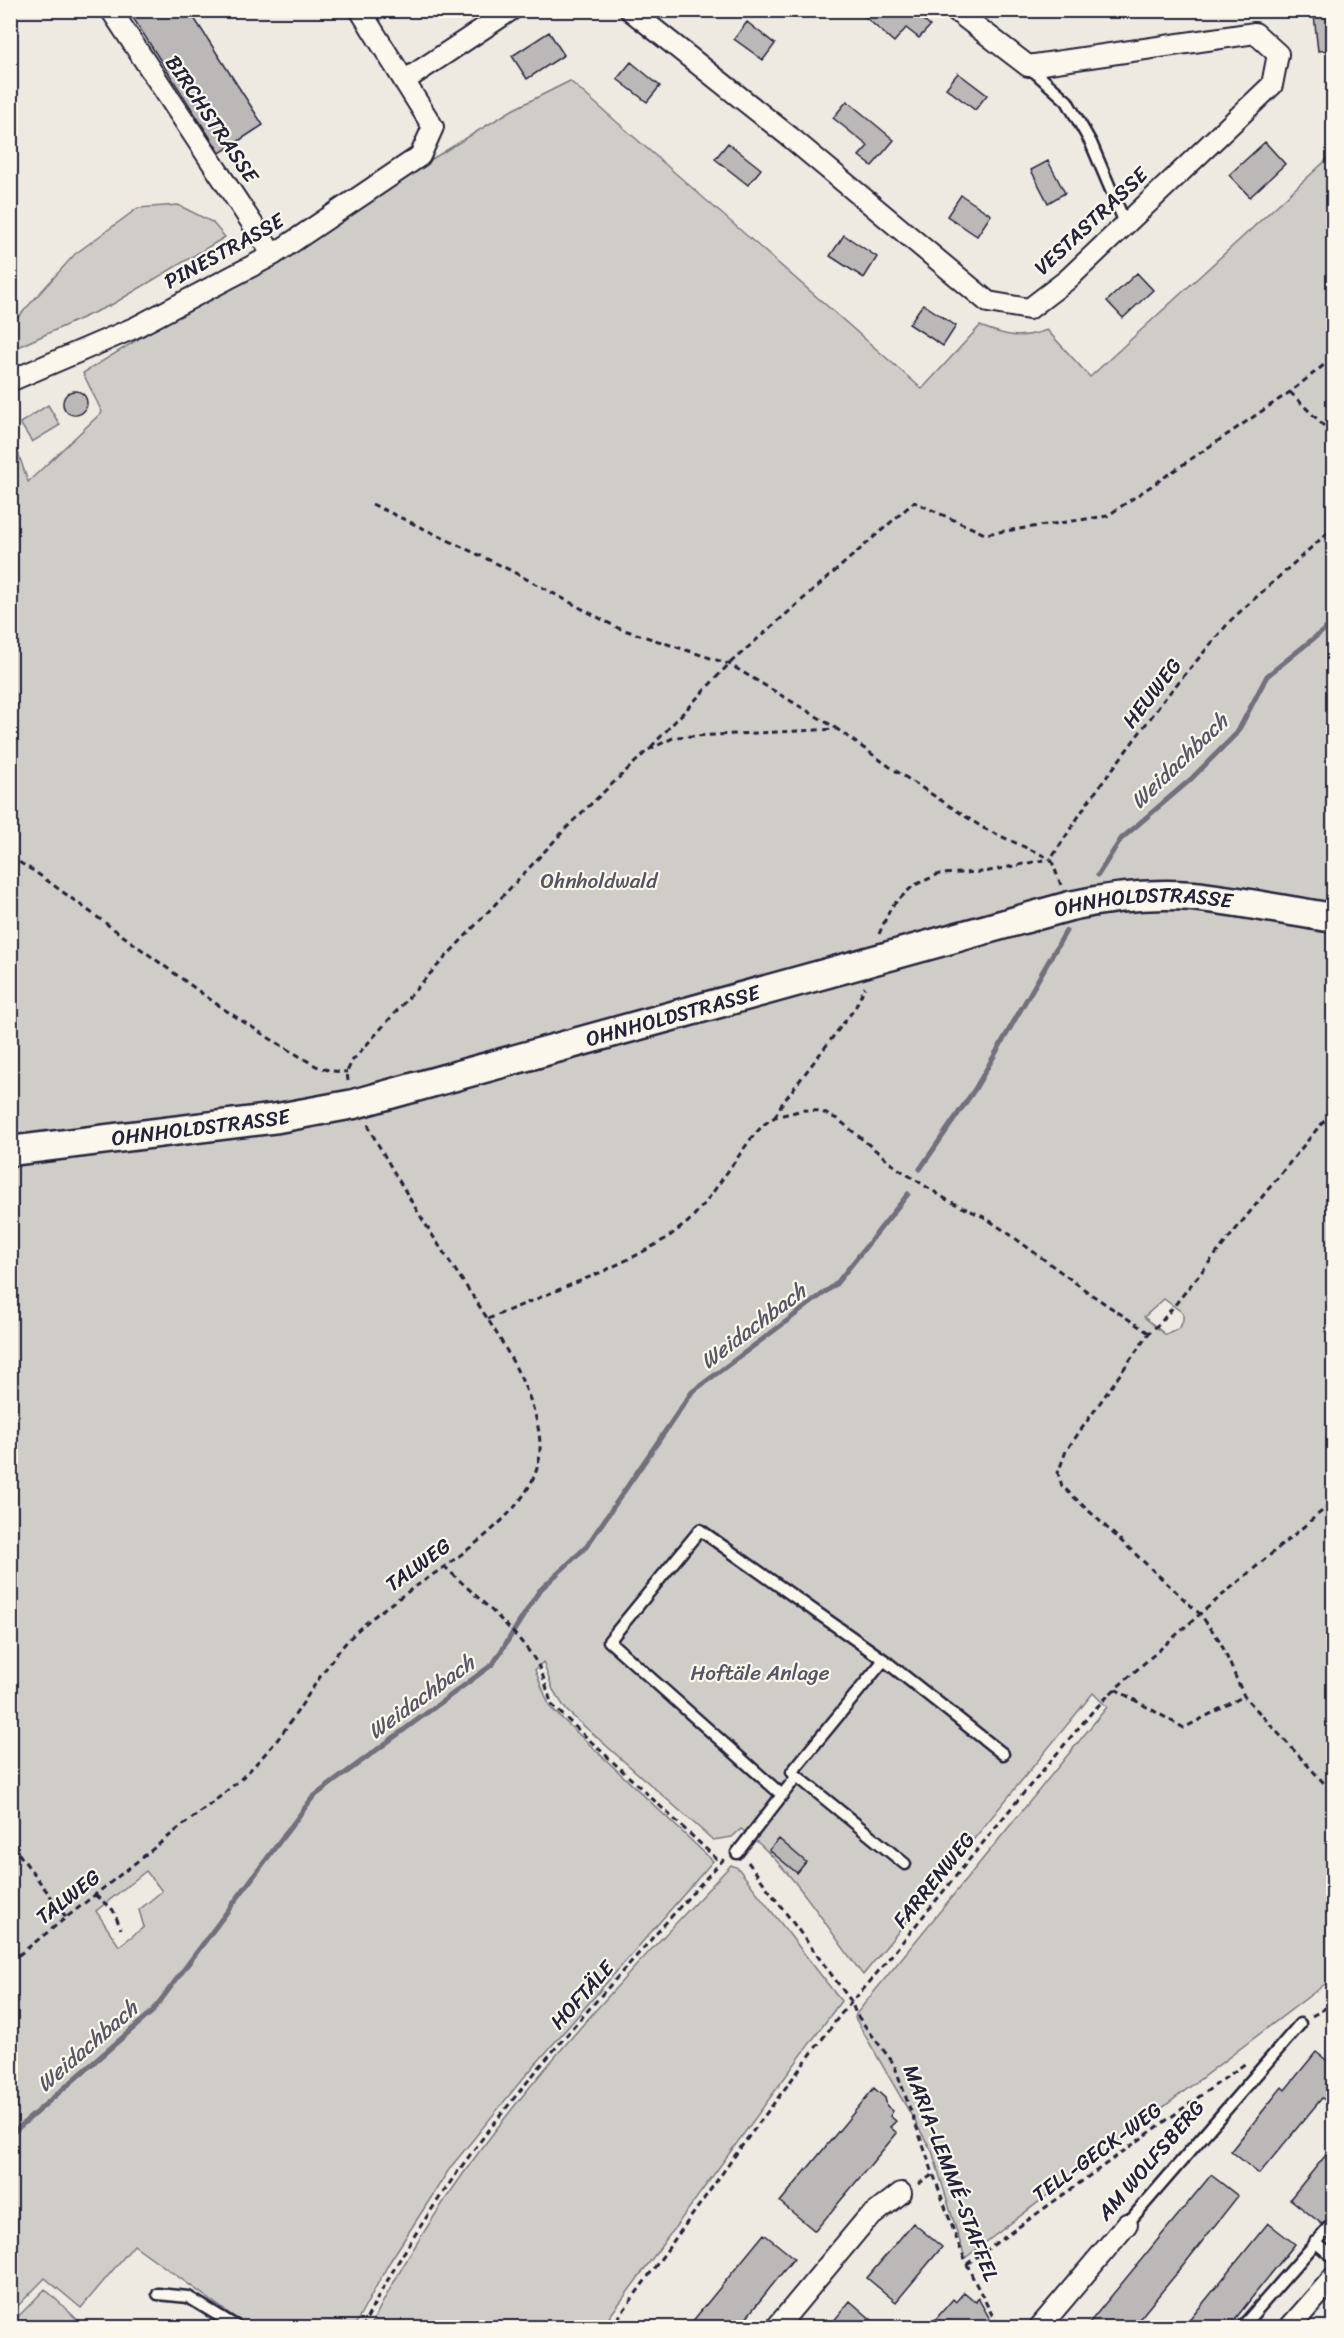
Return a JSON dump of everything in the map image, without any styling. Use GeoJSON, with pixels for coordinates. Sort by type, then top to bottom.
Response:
{"type":"FeatureCollection","features":[{"type":"Feature","properties":{"kind":"main road","name":"OHNHOLDSTRASSE"},"geometry":{"type":"LineString","coordinates":[[10,1151],[278,1118],[358,1103],[1102,899],[1146,895],[1193,896],[1334,918]]}},
{"type":"Feature","properties":{"kind":"street","name":"BIRCHSTRASSE"},"geometry":{"type":"LineString","coordinates":[[111,10],[273,255]]}},
{"type":"Feature","properties":{"kind":"street"},"geometry":{"type":"LineString","coordinates":[[360,10],[404,81],[511,10]]}},
{"type":"Feature","properties":{"kind":"street","name":"VESTASTRASSE"},"geometry":{"type":"LineString","coordinates":[[630,10],[790,137],[988,302],[1029,309],[1067,280],[1272,85],[1278,54],[1255,33],[1028,66]]}},
{"type":"Feature","properties":{"kind":"street"},"geometry":{"type":"LineString","coordinates":[[955,10],[1028,66]]}},
{"type":"Feature","properties":{"kind":"street","name":"PINESTRASSE"},"geometry":{"type":"LineString","coordinates":[[10,381],[134,328],[273,255],[420,156],[433,127],[404,81]]}},
{"type":"Feature","properties":{"kind":"street"},"geometry":{"type":"LineString","coordinates":[[776,2328],[865,2221],[901,2193]]}},
{"type":"Feature","properties":{"kind":"street","name":"AM WOLFSBERG"},"geometry":{"type":"LineString","coordinates":[[1039,2328],[1127,2224]]}},
{"type":"Feature","properties":{"kind":"street"},"geometry":{"type":"LineString","coordinates":[[1289,2328],[1334,2277]]}},
{"type":"Feature","properties":{"kind":"lane"},"geometry":{"type":"LineString","coordinates":[[1028,66],[1067,101],[1092,143],[1125,223]]}},
{"type":"Feature","properties":{"kind":"lane"},"geometry":{"type":"LineString","coordinates":[[782,1795],[609,1641],[700,1530],[884,1660],[1003,1754]]}},
{"type":"Feature","properties":{"kind":"lane"},"geometry":{"type":"LineString","coordinates":[[884,1660],[792,1772],[905,1864]]}},
{"type":"Feature","properties":{"kind":"lane"},"geometry":{"type":"LineString","coordinates":[[737,1853],[797,1776]]}},
{"type":"Feature","properties":{"kind":"lane","name":"AM WOLFSBERG"},"geometry":{"type":"LineString","coordinates":[[1127,2224],[1300,2024]]}},
{"type":"Feature","properties":{"kind":"lane"},"geometry":{"type":"LineString","coordinates":[[1241,2328],[1334,2222]]}},
{"type":"Feature","properties":{"kind":"lane"},"geometry":{"type":"LineString","coordinates":[[1315,2242],[1334,2258]]}},
{"type":"Feature","properties":{"kind":"lane"},"geometry":{"type":"LineString","coordinates":[[158,2294],[188,2297],[237,2327]]}},
{"type":"Feature","properties":{"kind":"path"},"geometry":{"type":"LineString","coordinates":[[10,857],[34,871],[222,1008],[316,1066],[331,1071],[347,1072],[352,1061],[419,986],[573,821],[648,750],[729,664],[914,502],[985,534],[1107,516],[1290,392],[1334,357]]}},
{"type":"Feature","properties":{"kind":"path"},"geometry":{"type":"LineString","coordinates":[[1290,392],[1334,436]]}},
{"type":"Feature","properties":{"kind":"path"},"geometry":{"type":"LineString","coordinates":[[372,504],[504,567],[618,628],[729,664],[837,729],[985,829],[1051,859],[1070,906]]}},
{"type":"Feature","properties":{"kind":"path","name":"HEUWEG"},"geometry":{"type":"LineString","coordinates":[[1051,859],[1088,802],[1147,722],[1224,628],[1334,527]]}},
{"type":"Feature","properties":{"kind":"path"},"geometry":{"type":"LineString","coordinates":[[648,750],[675,737],[837,729]]}},
{"type":"Feature","properties":{"kind":"path"},"geometry":{"type":"LineString","coordinates":[[488,1319],[604,1271],[667,1238],[688,1222],[706,1202],[750,1140],[775,1117],[781,1105],[855,1008],[891,907],[913,886],[939,874],[984,872],[1051,859]]}},
{"type":"Feature","properties":{"kind":"path","name":"TALWEG"},"geometry":{"type":"LineString","coordinates":[[10,1962],[246,1773],[285,1730],[332,1658],[355,1633],[379,1612],[499,1524],[529,1490],[538,1469],[540,1434],[535,1412],[488,1319],[441,1249],[371,1132],[347,1072]]}},
{"type":"Feature","properties":{"kind":"path"},"geometry":{"type":"LineString","coordinates":[[775,1117],[803,1110],[820,1111],[839,1120],[897,1168],[949,1201],[984,1217],[1149,1333]]}},
{"type":"Feature","properties":{"kind":"path"},"geometry":{"type":"LineString","coordinates":[[1334,1117],[1326,1119],[1317,1129],[1161,1322],[1149,1333],[1066,1451],[1058,1473],[1062,1486],[1200,1614],[1220,1641],[1244,1696],[1334,1794]]}},
{"type":"Feature","properties":{"kind":"path","name":"FARRENWEG"},"geometry":{"type":"LineString","coordinates":[[611,2328],[744,2143],[851,2001],[901,1944],[1017,1801],[1115,1689],[1334,1501]]}},
{"type":"Feature","properties":{"kind":"path"},"geometry":{"type":"LineString","coordinates":[[444,1566],[517,1637],[540,1669],[552,1705],[720,1862]]}},
{"type":"Feature","properties":{"kind":"path"},"geometry":{"type":"LineString","coordinates":[[1115,1689],[1184,1728],[1244,1696]]}},
{"type":"Feature","properties":{"kind":"path"},"geometry":{"type":"LineString","coordinates":[[10,1848],[16,1850],[66,1917]]}},
{"type":"Feature","properties":{"kind":"path"},"geometry":{"type":"LineString","coordinates":[[737,1853],[745,1858],[851,2001]]}},
{"type":"Feature","properties":{"kind":"path","name":"HOFTÄLE"},"geometry":{"type":"LineString","coordinates":[[362,2328],[464,2160],[565,2036],[720,1862],[728,1855],[737,1853]]}},
{"type":"Feature","properties":{"kind":"path"},"geometry":{"type":"LineString","coordinates":[[95,1895],[112,1910],[122,1929]]}},
{"type":"Feature","properties":{"kind":"path","name":"MARIA-LEMMÉ-STAFFEL"},"geometry":{"type":"LineString","coordinates":[[851,2001],[856,2014],[894,2064],[967,2264],[999,2328]]}},
{"type":"Feature","properties":{"kind":"path"},"geometry":{"type":"LineString","coordinates":[[1300,2024],[1334,2003]]}},
{"type":"Feature","properties":{"kind":"path","name":"TELL-GECK-WEG"},"geometry":{"type":"LineString","coordinates":[[967,2264],[1252,2058]]}},
{"type":"Feature","properties":{"kind":"path"},"geometry":{"type":"LineString","coordinates":[[919,2183],[934,2174]]}},
{"type":"Feature","properties":{"kind":"green space","name":"Ohnholdwald"},"geometry":{"type":"Polygon","coordinates":[[[570,81],[922,389],[980,326],[1013,336],[1047,330],[1090,377],[1333,154],[1333,1978],[965,2258],[932,2151],[855,2018],[856,2014],[1107,1707],[1093,1693],[863,1975],[775,1859],[741,1829],[732,1837],[713,1840],[567,1711],[553,1690],[543,1662],[535,1670],[550,1707],[713,1861],[520,2082],[450,2168],[389,2263],[354,2327],[248,2327],[134,2245],[81,2308],[45,2278],[11,2313],[10,429],[28,482],[102,412],[83,373],[512,110],[570,81]],[[1164,1299],[1144,1317],[1166,1335],[1180,1328],[1183,1313],[1164,1299]],[[146,1871],[96,1911],[119,1946],[144,1927],[139,1910],[162,1891],[146,1871]]]}},
{"type":"Feature","properties":{"kind":"green space"},"geometry":{"type":"Polygon","coordinates":[[[178,205],[212,222],[225,237],[113,304],[11,350],[11,325],[75,254],[138,208],[178,205]]]}},
{"type":"Feature","properties":{"kind":"green space"},"geometry":{"type":"Polygon","coordinates":[[[48,405],[60,425],[32,442],[20,423],[48,405]]]}},
{"type":"Feature","properties":{"kind":"green space"},"geometry":{"type":"Polygon","coordinates":[[[731,1865],[738,1868],[841,2001],[602,2327],[370,2327],[405,2263],[444,2201],[487,2141],[581,2027],[731,1865]]]}},
{"type":"Feature","properties":{"kind":"green space"},"geometry":{"type":"Polygon","coordinates":[[[45,2289],[85,2327],[11,2327],[11,2324],[45,2289]]]}},
{"type":"Feature","properties":{"kind":"building"},"geometry":{"type":"Polygon","coordinates":[[[128,10],[189,10],[263,125],[220,153],[128,10]]]}},
{"type":"Feature","properties":{"kind":"building"},"geometry":{"type":"Polygon","coordinates":[[[857,10],[911,10],[930,26],[919,38],[906,28],[894,42],[857,10]]]}},
{"type":"Feature","properties":{"kind":"building"},"geometry":{"type":"Polygon","coordinates":[[[1334,13],[1334,50],[1318,51],[1314,15],[1334,13]]]}},
{"type":"Feature","properties":{"kind":"building"},"geometry":{"type":"Polygon","coordinates":[[[747,22],[775,44],[763,60],[734,39],[747,22]]]}},
{"type":"Feature","properties":{"kind":"building"},"geometry":{"type":"Polygon","coordinates":[[[549,32],[564,55],[527,79],[512,56],[549,32]]]}},
{"type":"Feature","properties":{"kind":"building"},"geometry":{"type":"Polygon","coordinates":[[[631,62],[660,86],[647,102],[617,79],[631,62]]]}},
{"type":"Feature","properties":{"kind":"building"},"geometry":{"type":"Polygon","coordinates":[[[958,73],[987,95],[975,110],[946,88],[958,73]]]}},
{"type":"Feature","properties":{"kind":"building"},"geometry":{"type":"Polygon","coordinates":[[[847,101],[894,140],[872,166],[859,156],[868,146],[833,118],[847,101]]]}},
{"type":"Feature","properties":{"kind":"building"},"geometry":{"type":"Polygon","coordinates":[[[1265,142],[1285,164],[1250,197],[1229,175],[1265,142]]]}},
{"type":"Feature","properties":{"kind":"building"},"geometry":{"type":"Polygon","coordinates":[[[728,143],[761,169],[748,185],[715,159],[728,143]]]}},
{"type":"Feature","properties":{"kind":"building"},"geometry":{"type":"Polygon","coordinates":[[[1048,161],[1065,193],[1048,203],[1031,170],[1048,161]]]}},
{"type":"Feature","properties":{"kind":"building"},"geometry":{"type":"Polygon","coordinates":[[[961,195],[991,215],[977,236],[947,216],[961,195]]]}},
{"type":"Feature","properties":{"kind":"building"},"geometry":{"type":"Polygon","coordinates":[[[844,235],[877,257],[864,278],[830,256],[844,235]]]}},
{"type":"Feature","properties":{"kind":"building"},"geometry":{"type":"Polygon","coordinates":[[[1137,273],[1153,290],[1123,318],[1107,301],[1137,273]]]}},
{"type":"Feature","properties":{"kind":"building"},"geometry":{"type":"Polygon","coordinates":[[[923,304],[956,326],[943,346],[909,324],[923,304]]]}},
{"type":"Feature","properties":{"kind":"building"},"geometry":{"type":"Polygon","coordinates":[[[75,391],[83,395],[87,403],[83,411],[75,415],[67,411],[63,403],[67,395],[75,391]]]}},
{"type":"Feature","properties":{"kind":"building"},"geometry":{"type":"Polygon","coordinates":[[[779,1839],[806,1862],[797,1873],[769,1850],[779,1839]]]}},
{"type":"Feature","properties":{"kind":"building"},"geometry":{"type":"Polygon","coordinates":[[[1316,2052],[1334,2066],[1334,2089],[1325,2100],[1322,2098],[1259,2174],[1231,2151],[1282,2087],[1285,2090],[1316,2052]]]}},
{"type":"Feature","properties":{"kind":"building"},"geometry":{"type":"Polygon","coordinates":[[[874,2088],[885,2098],[887,2106],[893,2111],[890,2116],[896,2121],[890,2127],[897,2133],[815,2231],[780,2202],[874,2088]]]}},
{"type":"Feature","properties":{"kind":"building"},"geometry":{"type":"Polygon","coordinates":[[[1334,2145],[1334,2215],[1322,2224],[1290,2199],[1334,2145]]]}},
{"type":"Feature","properties":{"kind":"building"},"geometry":{"type":"Polygon","coordinates":[[[1211,2175],[1238,2196],[1132,2328],[1085,2328],[1211,2175]]]}},
{"type":"Feature","properties":{"kind":"building"},"geometry":{"type":"Polygon","coordinates":[[[913,2223],[942,2247],[896,2302],[867,2278],[913,2223]]]}},
{"type":"Feature","properties":{"kind":"building"},"geometry":{"type":"Polygon","coordinates":[[[1268,2223],[1295,2244],[1228,2328],[1183,2328],[1268,2223]]]}},
{"type":"Feature","properties":{"kind":"building"},"geometry":{"type":"Polygon","coordinates":[[[764,2234],[794,2258],[738,2328],[687,2328],[764,2234]]]}},
{"type":"Feature","properties":{"kind":"building"},"geometry":{"type":"Polygon","coordinates":[[[964,2292],[976,2302],[978,2298],[995,2328],[928,2328],[953,2299],[956,2302],[964,2292]]]}},
{"type":"Feature","properties":{"kind":"building"},"geometry":{"type":"Polygon","coordinates":[[[850,2301],[881,2328],[828,2328],[850,2301]]]}},
{"type":"Feature","properties":{"kind":"waterway","name":"Weidachbach"},"geometry":{"type":"LineString","coordinates":[[1098,875],[1121,839],[1190,780],[1237,733],[1267,676],[1334,622]]}},
{"type":"Feature","properties":{"kind":"waterway","name":"Weidachbach"},"geometry":{"type":"LineString","coordinates":[[920,1169],[975,1089],[1066,931]]}},
{"type":"Feature","properties":{"kind":"waterway","name":"Weidachbach"},"geometry":{"type":"LineString","coordinates":[[10,2135],[152,2012],[313,1797],[493,1664],[539,1591],[586,1547],[692,1392],[836,1284],[908,1194]]}},
{"type":"Feature","properties":{"kind":"park label","name":"Hoftäle Anlage"},"geometry":{"type":"Point","coordinates":[760,1673]}}]}
